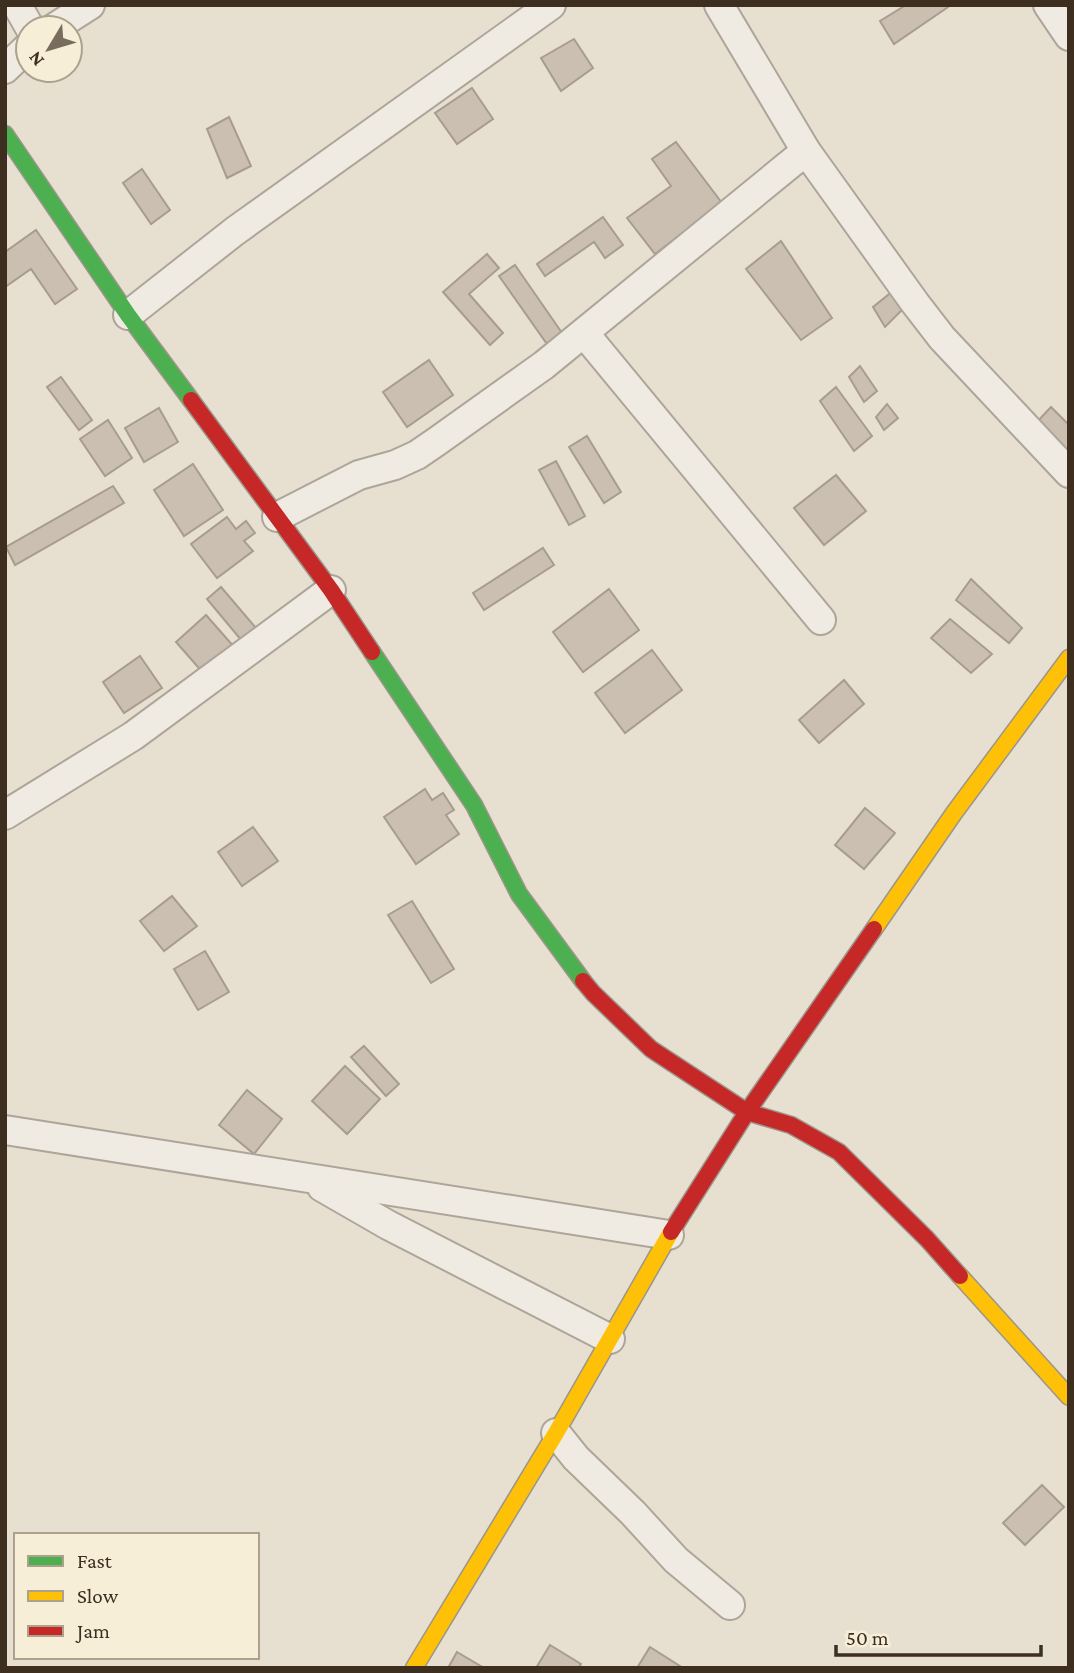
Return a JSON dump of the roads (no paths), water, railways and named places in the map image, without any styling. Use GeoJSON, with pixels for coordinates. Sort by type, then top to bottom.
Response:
{"type":"FeatureCollection","features":[{"type":"Feature","properties":{"kind":"street"},"geometry":{"type":"LineString","coordinates":[[128,315],[234,231],[551,5]]}},
{"type":"Feature","properties":{"kind":"street"},"geometry":{"type":"LineString","coordinates":[[719,5],[806,151],[942,338],[1069,473]]}},
{"type":"Feature","properties":{"kind":"street"},"geometry":{"type":"LineString","coordinates":[[1048,5],[1069,36]]}},
{"type":"Feature","properties":{"kind":"street"},"geometry":{"type":"LineString","coordinates":[[5,134],[128,315],[331,590],[474,805],[519,894],[593,993],[651,1049],[747,1112],[791,1125],[839,1152],[927,1239],[1069,1397]]}},
{"type":"Feature","properties":{"kind":"street"},"geometry":{"type":"LineString","coordinates":[[278,517],[359,475],[395,465],[417,455],[544,365],[806,151]]}},
{"type":"Feature","properties":{"kind":"street"},"geometry":{"type":"LineString","coordinates":[[584,333],[821,621]]}},
{"type":"Feature","properties":{"kind":"street"},"geometry":{"type":"LineString","coordinates":[[5,815],[133,736],[331,590]]}},
{"type":"Feature","properties":{"kind":"street"},"geometry":{"type":"LineString","coordinates":[[414,1668],[556,1433],[669,1235],[747,1112],[954,813],[1069,658]]}},
{"type":"Feature","properties":{"kind":"street"},"geometry":{"type":"LineString","coordinates":[[5,1130],[669,1235]]}},
{"type":"Feature","properties":{"kind":"street"},"geometry":{"type":"LineString","coordinates":[[307,1179],[388,1226],[610,1339]]}},
{"type":"Feature","properties":{"kind":"street"},"geometry":{"type":"LineString","coordinates":[[556,1433],[576,1458],[633,1513],[676,1560],[730,1605]]}}]}
